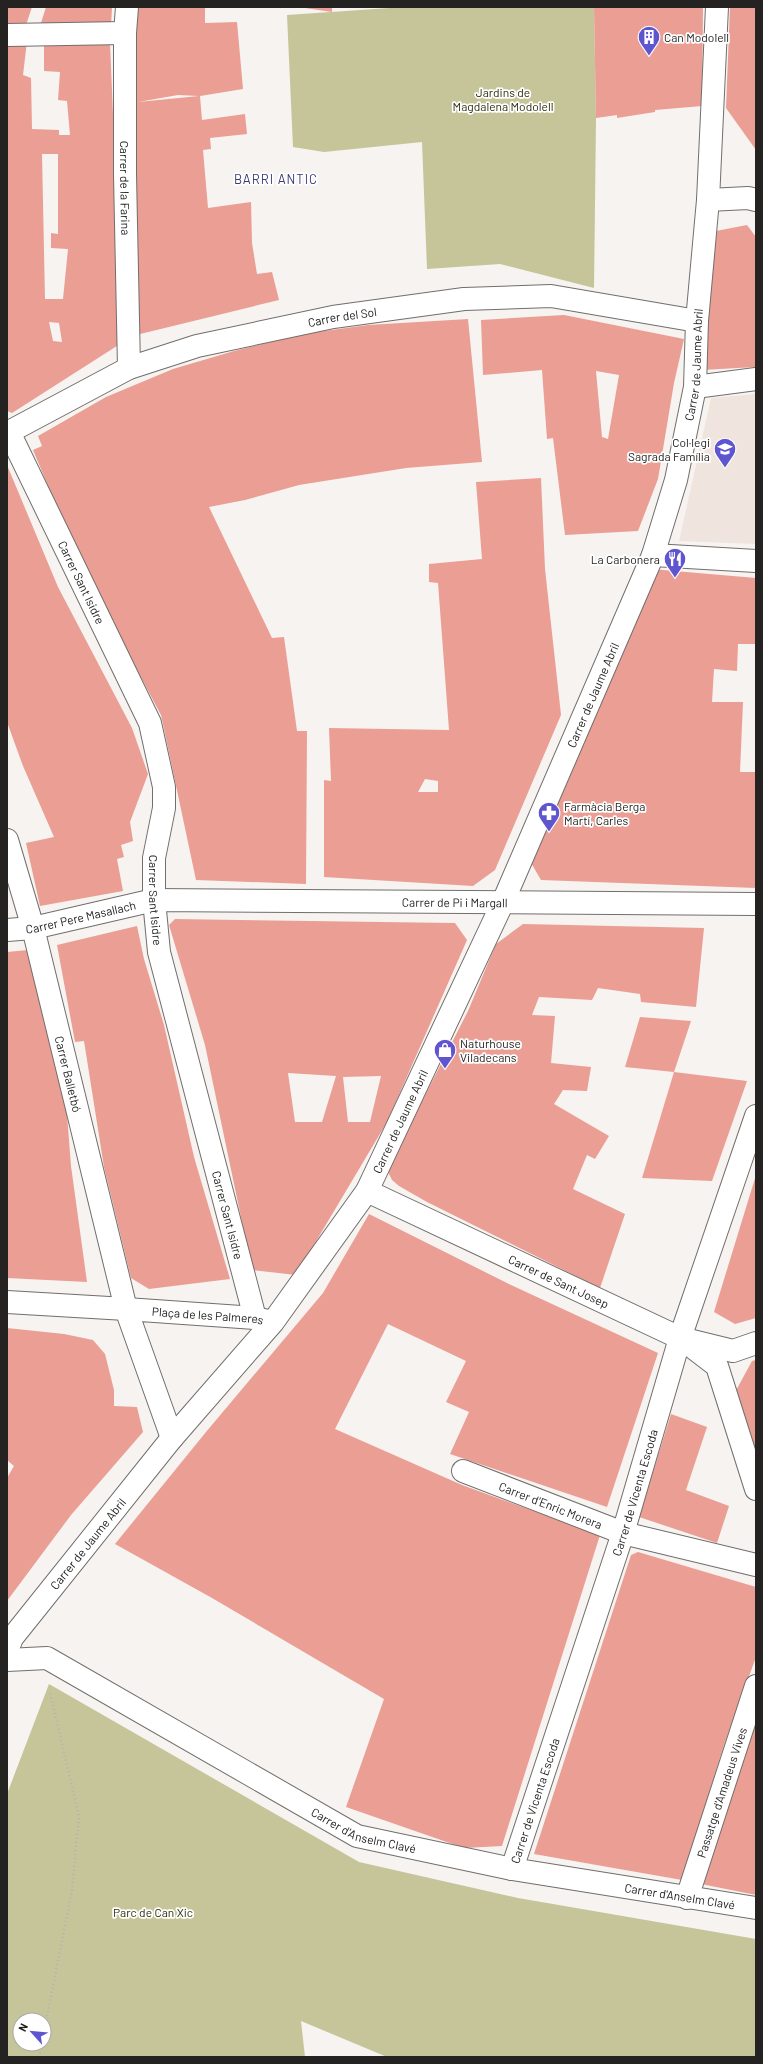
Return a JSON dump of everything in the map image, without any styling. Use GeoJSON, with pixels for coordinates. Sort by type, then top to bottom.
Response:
{"type":"FeatureCollection","features":[{"type":"Feature","properties":{"kind":"street","name":"Carrer de la Farina"},"geometry":{"type":"LineString","coordinates":[[127,7],[125,33],[125,175],[129,368]]}},
{"type":"Feature","properties":{"kind":"street","name":"Carrer de Jaume Abril"},"geometry":{"type":"LineString","coordinates":[[264,1320],[367,1191],[503,902],[653,555],[676,480],[695,387],[697,321],[708,200],[717,7]]}},
{"type":"Feature","properties":{"kind":"street"},"geometry":{"type":"LineString","coordinates":[[7,35],[125,33]]}},
{"type":"Feature","properties":{"kind":"street"},"geometry":{"type":"LineString","coordinates":[[708,200],[748,198],[756,200]]}},
{"type":"Feature","properties":{"kind":"street","name":"Carrer del Sol"},"geometry":{"type":"LineString","coordinates":[[8,433],[129,368],[197,346],[333,317],[464,299],[551,296],[697,321]]}},
{"type":"Feature","properties":{"kind":"street"},"geometry":{"type":"LineString","coordinates":[[695,387],[756,379]]}},
{"type":"Feature","properties":{"kind":"street","name":"Carrer Sant Isidre"},"geometry":{"type":"LineString","coordinates":[[8,433],[150,723],[164,787],[164,801],[154,858],[154,900],[159,952],[264,1320]]}},
{"type":"Feature","properties":{"kind":"street"},"geometry":{"type":"LineString","coordinates":[[653,555],[756,561]]}},
{"type":"Feature","properties":{"kind":"street","name":"Carrer Balletbó"},"geometry":{"type":"LineString","coordinates":[[7,840],[33,928],[126,1309]]}},
{"type":"Feature","properties":{"kind":"street","name":"Carrer de Pi i Margall"},"geometry":{"type":"LineString","coordinates":[[154,900],[756,904]]}},
{"type":"Feature","properties":{"kind":"street","name":"Carrer Pere Masallach"},"geometry":{"type":"LineString","coordinates":[[7,930],[33,928],[154,900]]}},
{"type":"Feature","properties":{"kind":"street","name":"Carrer de Vicenta Escoda"},"geometry":{"type":"LineString","coordinates":[[512,1869],[623,1533],[680,1338],[756,1116]]}},
{"type":"Feature","properties":{"kind":"street","name":"Carrer de Sant Josep"},"geometry":{"type":"LineString","coordinates":[[367,1191],[680,1338],[733,1351],[756,1343]]}},
{"type":"Feature","properties":{"kind":"street","name":"Plaça de les Palmeres"},"geometry":{"type":"LineString","coordinates":[[7,1302],[126,1309],[264,1320]]}},
{"type":"Feature","properties":{"kind":"street"},"geometry":{"type":"LineString","coordinates":[[126,1309],[172,1438]]}},
{"type":"Feature","properties":{"kind":"street","name":"Plaça de les Palmeres"},"geometry":{"type":"LineString","coordinates":[[172,1438],[264,1320]]}},
{"type":"Feature","properties":{"kind":"street"},"geometry":{"type":"LineString","coordinates":[[680,1338],[718,1366],[756,1489]]}},
{"type":"Feature","properties":{"kind":"street","name":"Carrer de Jaume Abril"},"geometry":{"type":"LineString","coordinates":[[7,1650],[12,1638],[172,1438]]}},
{"type":"Feature","properties":{"kind":"street","name":"Carrer d'Enric Morera"},"geometry":{"type":"LineString","coordinates":[[463,1471],[623,1533],[756,1565]]}},
{"type":"Feature","properties":{"kind":"street","name":"Carrer d'Anselm Clavé"},"geometry":{"type":"LineString","coordinates":[[7,1660],[47,1658],[357,1836],[512,1869],[756,1908]]}},
{"type":"Feature","properties":{"kind":"street","name":"Passatge d'Amadeus Vives"},"geometry":{"type":"LineString","coordinates":[[687,1898],[756,1686]]}},
{"type":"Feature","properties":{"kind":"path"},"geometry":{"type":"LineString","coordinates":[[48,1686],[79,1816],[72,1890],[48,2012]]}},
{"type":"Feature","properties":{"kind":"shaded area","name":"Col·legi Sagrada Família"},"geometry":{"type":"Polygon","coordinates":[[[756,394],[756,544],[679,541],[711,398],[756,394]]]}},
{"type":"Feature","properties":{"kind":"green space","name":"Jardins de Magdalena Modolell"},"geometry":{"type":"Polygon","coordinates":[[[404,7],[594,7],[596,118],[594,288],[500,264],[427,269],[422,142],[324,152],[293,147],[287,15],[404,7]]]}},
{"type":"Feature","properties":{"kind":"green space","name":"Parc de Can Xic"},"geometry":{"type":"Polygon","coordinates":[[[49,1684],[359,1862],[518,1898],[756,1939],[756,2057],[387,2057],[301,2021],[305,2057],[7,2057],[7,1794],[49,1684]]]}},
{"type":"Feature","properties":{"kind":"building"},"geometry":{"type":"Polygon","coordinates":[[[7,7],[32,7],[26,25],[7,24],[7,7]]]}},
{"type":"Feature","properties":{"kind":"building"},"geometry":{"type":"Polygon","coordinates":[[[46,7],[112,7],[111,27],[41,23],[46,7]]]}},
{"type":"Feature","properties":{"kind":"building"},"geometry":{"type":"Polygon","coordinates":[[[134,7],[205,7],[205,23],[237,22],[243,89],[200,96],[202,120],[245,114],[247,134],[210,138],[211,149],[203,150],[208,208],[251,202],[252,243],[257,274],[272,272],[279,300],[136,335],[134,7]],[[178,95],[138,102],[199,96],[178,95]]]}},
{"type":"Feature","properties":{"kind":"building"},"geometry":{"type":"Polygon","coordinates":[[[332,7],[332,12],[305,8],[332,7]]]}},
{"type":"Feature","properties":{"kind":"building","name":"Can Modolell"},"geometry":{"type":"Polygon","coordinates":[[[594,7],[703,7],[702,106],[655,110],[655,112],[617,118],[617,115],[596,118],[594,7]]]}},
{"type":"Feature","properties":{"kind":"building"},"geometry":{"type":"Polygon","coordinates":[[[730,7],[756,7],[756,150],[726,108],[730,7]]]}},
{"type":"Feature","properties":{"kind":"building"},"geometry":{"type":"Polygon","coordinates":[[[7,40],[27,41],[23,75],[31,78],[32,129],[59,130],[59,135],[70,135],[67,101],[58,100],[60,72],[44,71],[44,40],[110,43],[118,235],[120,344],[12,413],[7,411],[7,40]],[[42,154],[45,299],[63,299],[68,249],[51,248],[51,233],[58,234],[58,154],[42,154]],[[49,322],[53,341],[62,342],[59,323],[49,322]]]}},
{"type":"Feature","properties":{"kind":"building"},"geometry":{"type":"Polygon","coordinates":[[[747,225],[756,237],[756,367],[702,370],[716,231],[747,225]]]}},
{"type":"Feature","properties":{"kind":"building"},"geometry":{"type":"Polygon","coordinates":[[[564,315],[684,339],[674,383],[658,479],[638,531],[565,535],[553,438],[547,439],[542,370],[483,375],[481,320],[564,315]],[[596,371],[602,437],[608,439],[619,375],[596,371]]]}},
{"type":"Feature","properties":{"kind":"building"},"geometry":{"type":"Polygon","coordinates":[[[468,319],[482,462],[406,468],[299,485],[245,500],[209,507],[272,638],[284,637],[297,731],[307,731],[306,884],[196,880],[161,715],[126,649],[64,524],[33,450],[42,446],[38,436],[106,397],[173,369],[234,351],[302,334],[368,325],[468,319]]]}},
{"type":"Feature","properties":{"kind":"building"},"geometry":{"type":"Polygon","coordinates":[[[7,465],[58,587],[132,728],[148,774],[130,822],[133,841],[121,845],[124,857],[117,859],[123,891],[40,906],[26,843],[54,837],[23,766],[7,722],[7,465]]]}},
{"type":"Feature","properties":{"kind":"building"},"geometry":{"type":"Polygon","coordinates":[[[541,478],[545,569],[561,715],[495,870],[473,886],[324,877],[324,780],[331,781],[329,728],[449,730],[438,583],[429,582],[429,564],[482,559],[476,482],[541,478]],[[425,779],[418,792],[438,792],[438,781],[425,779]]]}},
{"type":"Feature","properties":{"kind":"building"},"geometry":{"type":"Polygon","coordinates":[[[651,569],[756,578],[756,644],[738,644],[737,671],[714,669],[712,702],[743,702],[740,772],[756,772],[756,888],[541,880],[530,861],[651,569]]]}},
{"type":"Feature","properties":{"kind":"building"},"geometry":{"type":"Polygon","coordinates":[[[175,919],[455,923],[467,940],[387,1122],[296,1275],[252,1270],[205,1045],[169,925],[175,919]],[[288,1073],[295,1122],[322,1122],[336,1076],[288,1073]],[[381,1076],[343,1077],[348,1122],[370,1122],[381,1076]]]}},
{"type":"Feature","properties":{"kind":"building"},"geometry":{"type":"Polygon","coordinates":[[[523,924],[704,928],[696,1007],[641,1002],[640,994],[598,988],[592,1000],[539,997],[532,1015],[555,1016],[551,1063],[591,1067],[587,1091],[563,1090],[554,1104],[609,1136],[595,1159],[587,1155],[573,1189],[625,1214],[600,1288],[427,1202],[399,1186],[392,1180],[388,1172],[389,1166],[468,1011],[496,944],[523,924]]]}},
{"type":"Feature","properties":{"kind":"building"},"geometry":{"type":"Polygon","coordinates":[[[137,926],[144,959],[164,1025],[194,1157],[230,1279],[149,1289],[131,1278],[104,1167],[84,1041],[75,1042],[57,945],[137,926]]]}},
{"type":"Feature","properties":{"kind":"building"},"geometry":{"type":"Polygon","coordinates":[[[28,950],[67,1114],[71,1166],[87,1282],[7,1278],[7,952],[28,950]]]}},
{"type":"Feature","properties":{"kind":"building"},"geometry":{"type":"Polygon","coordinates":[[[640,1017],[691,1021],[674,1072],[625,1067],[640,1017]]]}},
{"type":"Feature","properties":{"kind":"building"},"geometry":{"type":"Polygon","coordinates":[[[674,1072],[747,1081],[712,1181],[642,1178],[674,1072]]]}},
{"type":"Feature","properties":{"kind":"building"},"geometry":{"type":"Polygon","coordinates":[[[756,1175],[756,1318],[735,1324],[714,1312],[756,1175]]]}},
{"type":"Feature","properties":{"kind":"building"},"geometry":{"type":"Polygon","coordinates":[[[369,1214],[511,1285],[658,1353],[607,1507],[450,1454],[469,1412],[446,1402],[466,1361],[388,1324],[335,1429],[462,1485],[600,1535],[502,1846],[464,1848],[346,1807],[384,1699],[212,1598],[115,1544],[206,1432],[323,1293],[369,1214]]]}},
{"type":"Feature","properties":{"kind":"building"},"geometry":{"type":"Polygon","coordinates":[[[7,1328],[64,1334],[93,1340],[105,1354],[114,1390],[114,1406],[137,1407],[143,1432],[71,1515],[7,1601],[7,1478],[14,1466],[7,1460],[7,1328]]]}},
{"type":"Feature","properties":{"kind":"building"},"geometry":{"type":"Polygon","coordinates":[[[756,1360],[756,1473],[733,1396],[752,1361],[756,1360]]]}},
{"type":"Feature","properties":{"kind":"building"},"geometry":{"type":"Polygon","coordinates":[[[671,1414],[707,1427],[686,1490],[729,1506],[717,1543],[639,1517],[671,1414]]]}},
{"type":"Feature","properties":{"kind":"building"},"geometry":{"type":"Polygon","coordinates":[[[638,1552],[756,1587],[756,1657],[724,1745],[682,1880],[534,1854],[631,1555],[638,1552]]]}},
{"type":"Feature","properties":{"kind":"building"},"geometry":{"type":"Polygon","coordinates":[[[756,1723],[756,1895],[701,1884],[756,1723]]]}},
{"type":"Feature","properties":{"kind":"place","name":"Can Modolell"},"geometry":{"type":"Point","coordinates":[649,56]}},
{"type":"Feature","properties":{"kind":"place","name":"Col·legi Sagrada Família"},"geometry":{"type":"Point","coordinates":[725,468]}},
{"type":"Feature","properties":{"kind":"place","name":"La Carbonera"},"geometry":{"type":"Point","coordinates":[675,578]}},
{"type":"Feature","properties":{"kind":"place","name":"Farmàcia Berga Martí, Carles"},"geometry":{"type":"Point","coordinates":[549,832]}},
{"type":"Feature","properties":{"kind":"place","name":"Naturhouse Viladecans"},"geometry":{"type":"Point","coordinates":[445,1070]}},
{"type":"Feature","properties":{"kind":"district","name":"BARRI ANTIC"},"geometry":{"type":"Point","coordinates":[276,179]}}]}
